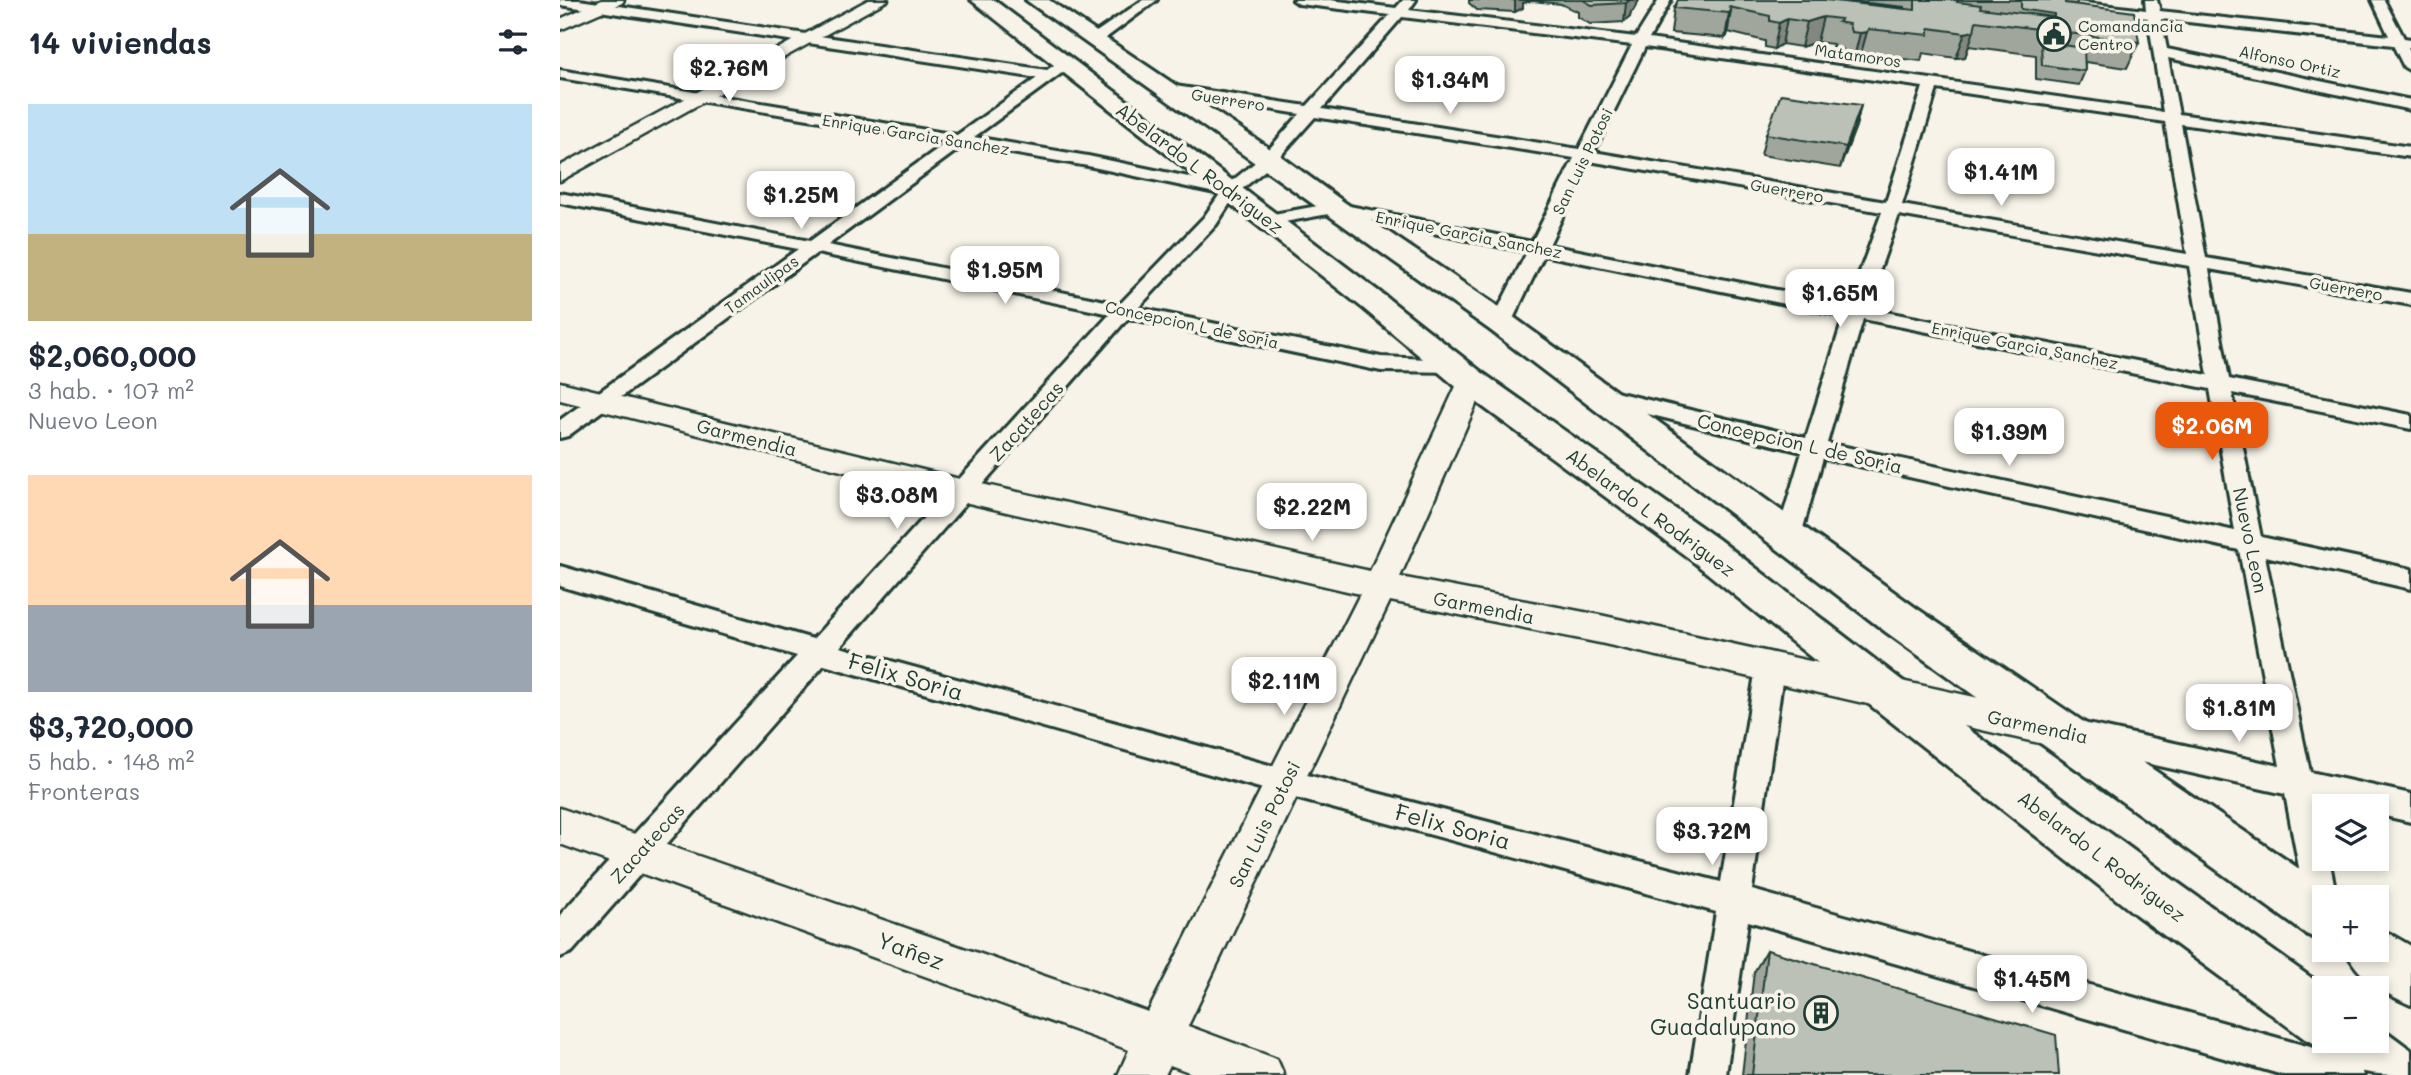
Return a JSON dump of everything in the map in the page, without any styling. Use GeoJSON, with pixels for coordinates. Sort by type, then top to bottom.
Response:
{"type":"FeatureCollection","features":[{"type":"Feature","properties":{"kind":"main road","name":"Abelardo L Rodriguez"},"geometry":{"type":"LineString","coordinates":[[981,0],[1056,70],[1230,191],[1463,374],[1704,549],[1885,692],[2153,896],[2312,1011]]}},
{"type":"Feature","properties":{"kind":"main road"},"geometry":{"type":"LineString","coordinates":[[1036,0],[1502,323],[2056,730],[2312,908]]}},
{"type":"Feature","properties":{"kind":"main road"},"geometry":{"type":"LineString","coordinates":[[2389,962],[2411,978]]}},
{"type":"Feature","properties":{"kind":"street"},"geometry":{"type":"LineString","coordinates":[[560,25],[616,0]]}},
{"type":"Feature","properties":{"kind":"street"},"geometry":{"type":"LineString","coordinates":[[560,175],[880,0]]}},
{"type":"Feature","properties":{"kind":"street"},"geometry":{"type":"LineString","coordinates":[[1094,40],[1151,0]]}},
{"type":"Feature","properties":{"kind":"street","name":"Matamoros"},"geometry":{"type":"LineString","coordinates":[[1299,0],[1640,42],[2411,152]]}},
{"type":"Feature","properties":{"kind":"street","name":"Zacatecas"},"geometry":{"type":"LineString","coordinates":[[560,940],[1125,310],[1210,221],[1230,191],[1269,159],[1410,0]]}},
{"type":"Feature","properties":{"kind":"street","name":"San Luis Potosi"},"geometry":{"type":"LineString","coordinates":[[1502,323],[1640,42],[1665,0]]}},
{"type":"Feature","properties":{"kind":"street"},"geometry":{"type":"LineString","coordinates":[[2024,0],[2153,7],[2407,53]]}},
{"type":"Feature","properties":{"kind":"street"},"geometry":{"type":"LineString","coordinates":[[2378,0],[2407,53]]}},
{"type":"Feature","properties":{"kind":"street"},"geometry":{"type":"LineString","coordinates":[[560,1],[806,40],[1056,70]]}},
{"type":"Feature","properties":{"kind":"street","name":"Nuevo Leon"},"geometry":{"type":"LineString","coordinates":[[2153,7],[2220,383],[2318,885]]}},
{"type":"Feature","properties":{"kind":"street","name":"Alfonso Ortiz"},"geometry":{"type":"LineString","coordinates":[[2161,52],[2411,105]]}},
{"type":"Feature","properties":{"kind":"street","name":"Tamaulipas"},"geometry":{"type":"LineString","coordinates":[[560,431],[1056,70]]}},
{"type":"Feature","properties":{"kind":"street","name":"Enrique Garcia Sanchez"},"geometry":{"type":"LineString","coordinates":[[560,74],[1088,162],[1230,191]]}},
{"type":"Feature","properties":{"kind":"street"},"geometry":{"type":"LineString","coordinates":[[1789,536],[1855,312],[1892,209],[1931,83]]}},
{"type":"Feature","properties":{"kind":"street","name":"Guerrero"},"geometry":{"type":"LineString","coordinates":[[1162,88],[1585,155],[2411,299]]}},
{"type":"Feature","properties":{"kind":"street","name":"Concepcion L de Soria"},"geometry":{"type":"LineString","coordinates":[[560,198],[1125,310],[1381,364],[1463,374]]}},
{"type":"Feature","properties":{"kind":"street","name":"Enrique Garcia Sanchez"},"geometry":{"type":"LineString","coordinates":[[1268,220],[1334,208],[2411,422]]}},
{"type":"Feature","properties":{"kind":"street","name":"San Luis Potosi"},"geometry":{"type":"LineString","coordinates":[[1151,1057],[1380,586],[1463,374]]}},
{"type":"Feature","properties":{"kind":"street","name":"Garmendia"},"geometry":{"type":"LineString","coordinates":[[560,391],[964,491],[1380,586],[1600,629],[2411,808]]}},
{"type":"Feature","properties":{"kind":"street","name":"Concepcion L de Soria"},"geometry":{"type":"LineString","coordinates":[[1599,395],[1815,448],[2411,579]]}},
{"type":"Feature","properties":{"kind":"street","name":"Felix Soria"},"geometry":{"type":"LineString","coordinates":[[560,576],[819,652],[1284,782],[2363,1064]]}},
{"type":"Feature","properties":{"kind":"street"},"geometry":{"type":"LineString","coordinates":[[1708,1075],[1770,668]]}},
{"type":"Feature","properties":{"kind":"street","name":"Yañez"},"geometry":{"type":"LineString","coordinates":[[560,826],[639,853],[1151,1057],[1261,1075]]}},
{"type":"Feature","properties":{"kind":"building"},"geometry":{"type":"Polygon","coordinates":[[[1583,0],[1630,0],[1626,3],[1592,5],[1583,0]]]}},
{"type":"Feature","properties":{"kind":"building"},"geometry":{"type":"Polygon","coordinates":[[[1678,0],[1826,0],[1915,10],[1915,0],[1958,0],[1957,2],[1981,5],[1980,8],[2054,17],[2054,14],[2021,9],[2021,0],[2065,0],[2065,3],[2134,12],[2139,42],[1976,21],[1974,31],[1965,33],[1929,28],[1929,35],[1868,29],[1867,32],[1860,33],[1851,32],[1849,24],[1838,22],[1841,19],[1823,17],[1807,22],[1787,19],[1779,23],[1770,21],[1770,16],[1729,7],[1729,13],[1674,8],[1678,0]]]}},
{"type":"Feature","properties":{"kind":"building"},"geometry":{"type":"Polygon","coordinates":[[[1826,0],[1904,7],[1904,9],[1826,0]]]}},
{"type":"Feature","properties":{"kind":"building"},"geometry":{"type":"Polygon","coordinates":[[[2041,42],[2084,48],[2085,71],[2042,65],[2041,42]]]}},
{"type":"Feature","properties":{"kind":"building"},"geometry":{"type":"Polygon","coordinates":[[[1781,94],[1861,105],[1846,147],[1766,134],[1781,94]]]}},
{"type":"Feature","properties":{"kind":"building","name":"Santuario Guadalupano"},"geometry":{"type":"Polygon","coordinates":[[[1767,950],[2056,1035],[2059,1075],[1752,1075],[1767,950]]]}},
{"type":"Feature","properties":{"kind":"place","name":"Comandancia Centro"},"geometry":{"type":"Point","coordinates":[2054,34]}},
{"type":"Feature","properties":{"kind":"place","name":"Santuario Guadalupano"},"geometry":{"type":"Point","coordinates":[1821,1013]}}]}
